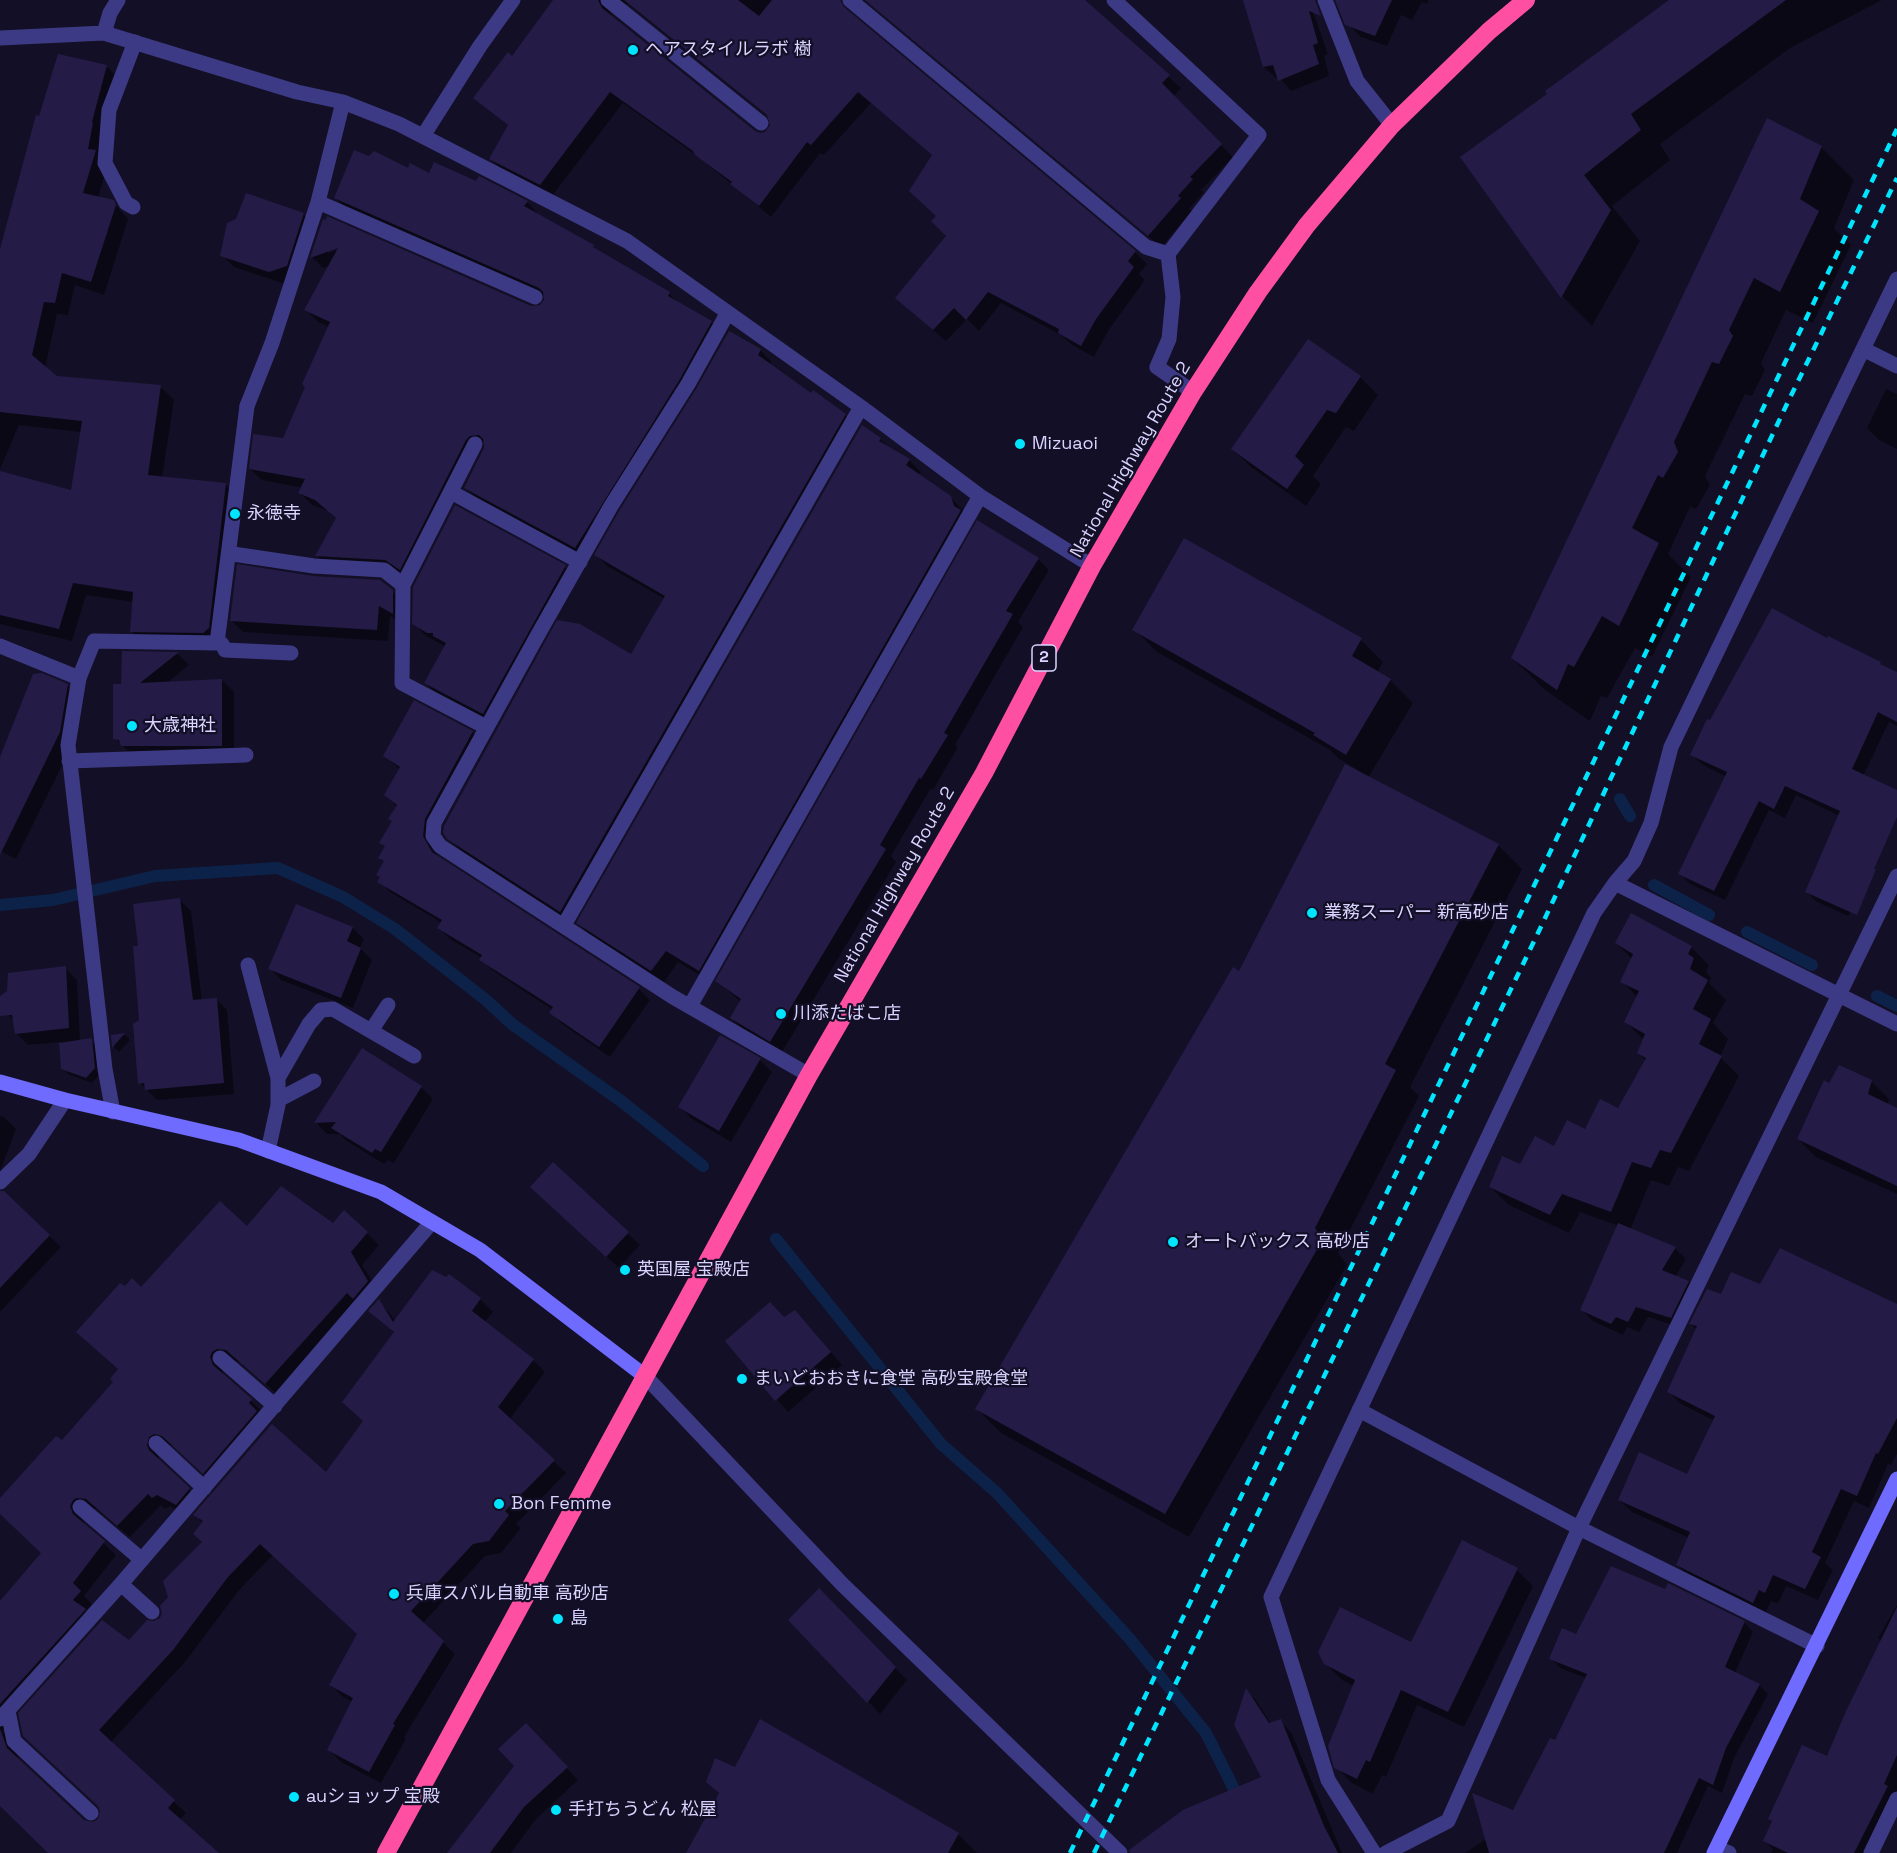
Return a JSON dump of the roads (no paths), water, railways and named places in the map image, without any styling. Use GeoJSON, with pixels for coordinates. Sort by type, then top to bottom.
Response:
{"type":"FeatureCollection","features":[{"type":"Feature","properties":{"kind":"highway","name":"National Highway Route 2"},"geometry":{"type":"LineString","coordinates":[[386,1853],[809,1075],[984,773],[1092,566],[1193,392],[1258,292],[1307,225],[1392,125],[1489,31],[1526,0]]}},
{"type":"Feature","properties":{"kind":"street"},"geometry":{"type":"LineString","coordinates":[[423,136],[480,46],[513,0]]}},
{"type":"Feature","properties":{"kind":"street"},"geometry":{"type":"LineString","coordinates":[[608,0],[761,123]]}},
{"type":"Feature","properties":{"kind":"street"},"geometry":{"type":"LineString","coordinates":[[850,0],[1146,247],[1168,254]]}},
{"type":"Feature","properties":{"kind":"street"},"geometry":{"type":"LineString","coordinates":[[1114,0],[1259,135],[1168,254],[1173,297],[1169,339],[1157,367],[1193,392]]}},
{"type":"Feature","properties":{"kind":"street"},"geometry":{"type":"LineString","coordinates":[[1325,0],[1357,81],[1392,125]]}},
{"type":"Feature","properties":{"kind":"street"},"geometry":{"type":"LineString","coordinates":[[104,33],[114,6]]}},
{"type":"Feature","properties":{"kind":"street"},"geometry":{"type":"LineString","coordinates":[[0,38],[104,33],[297,92],[343,102],[423,136],[627,241],[861,407],[980,496],[1092,566]]}},
{"type":"Feature","properties":{"kind":"street"},"geometry":{"type":"LineString","coordinates":[[133,207],[126,203],[105,163],[109,110],[135,42]]}},
{"type":"Feature","properties":{"kind":"street"},"geometry":{"type":"LineString","coordinates":[[218,643],[247,405],[272,343],[318,202],[343,102]]}},
{"type":"Feature","properties":{"kind":"street"},"geometry":{"type":"LineString","coordinates":[[318,202],[535,297]]}},
{"type":"Feature","properties":{"kind":"street"},"geometry":{"type":"LineString","coordinates":[[1374,1853],[1328,1780],[1271,1597],[1594,913],[1634,861],[1651,823],[1671,747],[1897,279]]}},
{"type":"Feature","properties":{"kind":"street"},"geometry":{"type":"LineString","coordinates":[[727,314],[688,384],[611,506],[486,727],[434,823],[433,836],[440,846],[673,997],[809,1075]]}},
{"type":"Feature","properties":{"kind":"street"},"geometry":{"type":"LineString","coordinates":[[1863,349],[1897,366]]}},
{"type":"Feature","properties":{"kind":"street"},"geometry":{"type":"LineString","coordinates":[[564,925],[861,407]]}},
{"type":"Feature","properties":{"kind":"street"},"geometry":{"type":"LineString","coordinates":[[475,444],[403,585],[402,683],[486,727]]}},
{"type":"Feature","properties":{"kind":"street"},"geometry":{"type":"LineString","coordinates":[[452,492],[580,562]]}},
{"type":"Feature","properties":{"kind":"street"},"geometry":{"type":"LineString","coordinates":[[690,1006],[980,496]]}},
{"type":"Feature","properties":{"kind":"street"},"geometry":{"type":"LineString","coordinates":[[229,551],[233,554],[314,566],[384,570],[403,585]]}},
{"type":"Feature","properties":{"kind":"street"},"geometry":{"type":"LineString","coordinates":[[113,1112],[105,1069],[69,761],[68,745],[78,678],[94,641],[218,643],[222,644],[225,650],[291,653]]}},
{"type":"Feature","properties":{"kind":"street"},"geometry":{"type":"LineString","coordinates":[[0,646],[78,678]]}},
{"type":"Feature","properties":{"kind":"street"},"geometry":{"type":"LineString","coordinates":[[69,761],[246,755]]}},
{"type":"Feature","properties":{"kind":"street"},"geometry":{"type":"LineString","coordinates":[[1386,1853],[1448,1821],[1579,1528],[1897,876]]}},
{"type":"Feature","properties":{"kind":"street"},"geometry":{"type":"LineString","coordinates":[[1615,883],[1897,1024]]}},
{"type":"Feature","properties":{"kind":"street"},"geometry":{"type":"LineString","coordinates":[[248,965],[278,1078],[278,1100],[268,1151]]}},
{"type":"Feature","properties":{"kind":"street"},"geometry":{"type":"LineString","coordinates":[[371,1031],[388,1005]]}},
{"type":"Feature","properties":{"kind":"street"},"geometry":{"type":"LineString","coordinates":[[278,1078],[309,1024],[321,1011],[333,1009],[414,1056]]}},
{"type":"Feature","properties":{"kind":"street"},"geometry":{"type":"LineString","coordinates":[[278,1100],[314,1081]]}},
{"type":"Feature","properties":{"kind":"street"},"geometry":{"type":"LineString","coordinates":[[0,1082],[113,1112],[239,1140],[381,1192],[480,1250],[646,1377],[842,1584],[1120,1853]]}},
{"type":"Feature","properties":{"kind":"street"},"geometry":{"type":"LineString","coordinates":[[0,1182],[29,1154],[65,1100]]}},
{"type":"Feature","properties":{"kind":"street"},"geometry":{"type":"LineString","coordinates":[[91,1813],[14,1741],[4,1715],[142,1560],[432,1222]]}},
{"type":"Feature","properties":{"kind":"street"},"geometry":{"type":"LineString","coordinates":[[220,1358],[275,1406]]}},
{"type":"Feature","properties":{"kind":"street"},"geometry":{"type":"LineString","coordinates":[[1359,1410],[1579,1528],[1817,1646]]}},
{"type":"Feature","properties":{"kind":"street"},"geometry":{"type":"LineString","coordinates":[[156,1443],[204,1488]]}},
{"type":"Feature","properties":{"kind":"street"},"geometry":{"type":"LineString","coordinates":[[1720,1851],[1897,1479]]}},
{"type":"Feature","properties":{"kind":"street"},"geometry":{"type":"LineString","coordinates":[[80,1507],[142,1560]]}},
{"type":"Feature","properties":{"kind":"street"},"geometry":{"type":"LineString","coordinates":[[121,1584],[152,1612]]}},
{"type":"Feature","properties":{"kind":"street"},"geometry":{"type":"LineString","coordinates":[[1871,1853],[1897,1799]]}},
{"type":"Feature","properties":{"kind":"waterway"},"geometry":{"type":"LineString","coordinates":[[1620,799],[1630,816]]}},
{"type":"Feature","properties":{"kind":"waterway"},"geometry":{"type":"LineString","coordinates":[[0,905],[53,900],[155,876],[278,868],[343,897],[395,929],[486,1000],[512,1024],[621,1101],[703,1166]]}},
{"type":"Feature","properties":{"kind":"waterway"},"geometry":{"type":"LineString","coordinates":[[1654,885],[1709,915]]}},
{"type":"Feature","properties":{"kind":"waterway"},"geometry":{"type":"LineString","coordinates":[[1747,932],[1812,965]]}},
{"type":"Feature","properties":{"kind":"waterway"},"geometry":{"type":"LineString","coordinates":[[1877,996],[1897,1006]]}},
{"type":"Feature","properties":{"kind":"waterway"},"geometry":{"type":"LineString","coordinates":[[776,1239],[941,1444],[997,1493],[1129,1638],[1206,1733],[1240,1801]]}},
{"type":"Feature","properties":{"kind":"railway"},"geometry":{"type":"LineString","coordinates":[[1070,1853],[1897,129]]}},
{"type":"Feature","properties":{"kind":"railway"},"geometry":{"type":"LineString","coordinates":[[1094,1853],[1538,933],[1786,406],[1897,178]]}},
{"type":"Feature","properties":{"kind":"place","name":"ヘアスタイルラボ 樹"},"geometry":{"type":"Point","coordinates":[633,50]}},
{"type":"Feature","properties":{"kind":"place","name":"Mizuaoi"},"geometry":{"type":"Point","coordinates":[1020,444]}},
{"type":"Feature","properties":{"kind":"place","name":"永徳寺"},"geometry":{"type":"Point","coordinates":[235,514]}},
{"type":"Feature","properties":{"kind":"place","name":"大歳神社"},"geometry":{"type":"Point","coordinates":[132,726]}},
{"type":"Feature","properties":{"kind":"place","name":"業務スーパー 新高砂店"},"geometry":{"type":"Point","coordinates":[1312,913]}},
{"type":"Feature","properties":{"kind":"place","name":"川添たばこ店"},"geometry":{"type":"Point","coordinates":[781,1014]}},
{"type":"Feature","properties":{"kind":"place","name":"オートバックス 高砂店"},"geometry":{"type":"Point","coordinates":[1173,1242]}},
{"type":"Feature","properties":{"kind":"place","name":"英国屋 宝殿店"},"geometry":{"type":"Point","coordinates":[625,1270]}},
{"type":"Feature","properties":{"kind":"place","name":"まいどおおきに食堂 高砂宝殿食堂"},"geometry":{"type":"Point","coordinates":[742,1379]}},
{"type":"Feature","properties":{"kind":"place","name":"Bon Femme"},"geometry":{"type":"Point","coordinates":[499,1504]}},
{"type":"Feature","properties":{"kind":"place","name":"兵庫スバル自動車 高砂店"},"geometry":{"type":"Point","coordinates":[394,1594]}},
{"type":"Feature","properties":{"kind":"place","name":"島"},"geometry":{"type":"Point","coordinates":[558,1619]}},
{"type":"Feature","properties":{"kind":"place","name":"auショップ 宝殿"},"geometry":{"type":"Point","coordinates":[294,1797]}},
{"type":"Feature","properties":{"kind":"place","name":"手打ちうどん 松屋"},"geometry":{"type":"Point","coordinates":[556,1810]}}]}
